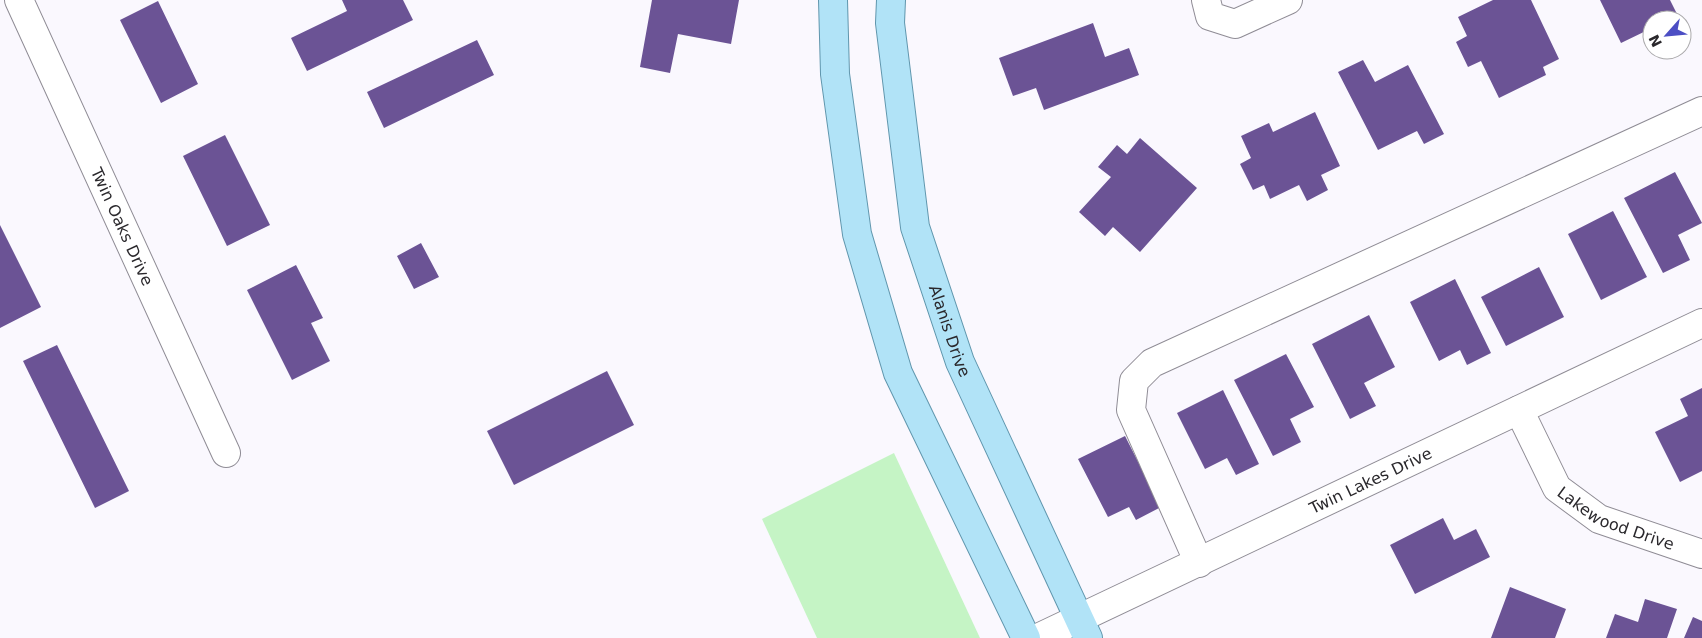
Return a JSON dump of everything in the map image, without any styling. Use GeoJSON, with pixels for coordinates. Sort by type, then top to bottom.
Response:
{"type":"FeatureCollection","features":[{"type":"Feature","properties":{"kind":"main road"},"geometry":{"type":"LineString","coordinates":[[833,0],[835,74],[857,234],[898,373],[1026,638]]}},
{"type":"Feature","properties":{"kind":"main road","name":"Alanis Drive"},"geometry":{"type":"LineString","coordinates":[[891,0],[890,23],[915,226],[960,362],[1084,628]]}},
{"type":"Feature","properties":{"kind":"street","name":"Twin Oaks Drive"},"geometry":{"type":"LineString","coordinates":[[18,0],[226,453]]}},
{"type":"Feature","properties":{"kind":"street"},"geometry":{"type":"LineString","coordinates":[[1208,8],[1235,24],[1288,0]]}},
{"type":"Feature","properties":{"kind":"street"},"geometry":{"type":"LineString","coordinates":[[1200,562],[1131,410],[1134,381],[1152,363],[1702,111]]}},
{"type":"Feature","properties":{"kind":"street","name":"Twin Lakes Drive"},"geometry":{"type":"LineString","coordinates":[[1038,638],[1084,628],[1200,562],[1702,323]]}},
{"type":"Feature","properties":{"kind":"street","name":"Lakewood Drive"},"geometry":{"type":"LineString","coordinates":[[1519,410],[1557,488],[1598,519],[1702,554]]}},
{"type":"Feature","properties":{"kind":"green space"},"geometry":{"type":"Polygon","coordinates":[[[894,453],[980,638],[817,638],[762,519],[894,453]]]}},
{"type":"Feature","properties":{"kind":"building"},"geometry":{"type":"Polygon","coordinates":[[[342,0],[403,0],[413,20],[307,71],[291,38],[347,11],[342,0]]]}},
{"type":"Feature","properties":{"kind":"building"},"geometry":{"type":"Polygon","coordinates":[[[652,0],[739,0],[731,44],[678,34],[670,73],[640,67],[652,0]]]}},
{"type":"Feature","properties":{"kind":"building"},"geometry":{"type":"Polygon","coordinates":[[[1493,0],[1531,0],[1559,59],[1543,67],[1546,75],[1499,98],[1481,61],[1468,67],[1456,42],[1467,36],[1458,17],[1493,0]]]}},
{"type":"Feature","properties":{"kind":"building"},"geometry":{"type":"Polygon","coordinates":[[[1600,0],[1670,0],[1675,10],[1642,10],[1642,33],[1621,43],[1600,0]]]}},
{"type":"Feature","properties":{"kind":"building"},"geometry":{"type":"Polygon","coordinates":[[[158,1],[198,84],[161,103],[120,20],[158,1]]]}},
{"type":"Feature","properties":{"kind":"building"},"geometry":{"type":"Polygon","coordinates":[[[1093,23],[1105,57],[1129,48],[1139,75],[1044,110],[1036,88],[1013,96],[999,58],[1093,23]]]}},
{"type":"Feature","properties":{"kind":"building"},"geometry":{"type":"Polygon","coordinates":[[[477,40],[494,75],[384,128],[367,92],[477,40]]]}},
{"type":"Feature","properties":{"kind":"building"},"geometry":{"type":"Polygon","coordinates":[[[1363,60],[1375,82],[1408,65],[1444,134],[1424,144],[1417,131],[1378,150],[1338,72],[1363,60]]]}},
{"type":"Feature","properties":{"kind":"building"},"geometry":{"type":"Polygon","coordinates":[[[1315,112],[1340,166],[1321,175],[1328,190],[1307,201],[1299,185],[1270,199],[1264,185],[1253,190],[1240,164],[1251,158],[1241,136],[1269,123],[1273,132],[1315,112]]]}},
{"type":"Feature","properties":{"kind":"building"},"geometry":{"type":"Polygon","coordinates":[[[225,135],[270,225],[227,246],[183,156],[225,135]]]}},
{"type":"Feature","properties":{"kind":"building"},"geometry":{"type":"Polygon","coordinates":[[[1140,138],[1197,188],[1140,252],[1113,227],[1105,236],[1079,212],[1111,177],[1098,167],[1117,145],[1127,154],[1140,138]]]}},
{"type":"Feature","properties":{"kind":"building"},"geometry":{"type":"Polygon","coordinates":[[[1675,172],[1702,223],[1678,235],[1690,260],[1663,273],[1624,198],[1675,172]]]}},
{"type":"Feature","properties":{"kind":"building"},"geometry":{"type":"Polygon","coordinates":[[[1613,211],[1647,277],[1601,300],[1568,234],[1613,211]]]}},
{"type":"Feature","properties":{"kind":"building"},"geometry":{"type":"Polygon","coordinates":[[[0,225],[41,307],[0,328],[0,225]]]}},
{"type":"Feature","properties":{"kind":"building"},"geometry":{"type":"Polygon","coordinates":[[[421,243],[439,277],[414,289],[397,256],[421,243]]]}},
{"type":"Feature","properties":{"kind":"building"},"geometry":{"type":"Polygon","coordinates":[[[296,265],[323,318],[311,323],[330,361],[292,380],[247,290],[296,265]]]}},
{"type":"Feature","properties":{"kind":"building"},"geometry":{"type":"Polygon","coordinates":[[[1539,267],[1564,317],[1506,346],[1481,297],[1539,267]]]}},
{"type":"Feature","properties":{"kind":"building"},"geometry":{"type":"Polygon","coordinates":[[[1455,279],[1491,353],[1467,365],[1460,350],[1439,361],[1410,302],[1455,279]]]}},
{"type":"Feature","properties":{"kind":"building"},"geometry":{"type":"Polygon","coordinates":[[[1369,315],[1395,367],[1364,383],[1376,406],[1350,419],[1312,344],[1369,315]]]}},
{"type":"Feature","properties":{"kind":"building"},"geometry":{"type":"Polygon","coordinates":[[[57,345],[129,491],[95,508],[23,361],[57,345]]]}},
{"type":"Feature","properties":{"kind":"building"},"geometry":{"type":"Polygon","coordinates":[[[1286,354],[1314,407],[1290,419],[1301,442],[1273,456],[1234,380],[1286,354]]]}},
{"type":"Feature","properties":{"kind":"building"},"geometry":{"type":"Polygon","coordinates":[[[607,371],[634,425],[514,485],[487,431],[607,371]]]}},
{"type":"Feature","properties":{"kind":"building"},"geometry":{"type":"Polygon","coordinates":[[[1702,388],[1702,471],[1680,482],[1655,432],[1688,416],[1680,399],[1702,388]]]}},
{"type":"Feature","properties":{"kind":"building"},"geometry":{"type":"Polygon","coordinates":[[[1223,390],[1259,464],[1236,475],[1227,458],[1205,469],[1177,413],[1223,390]]]}},
{"type":"Feature","properties":{"kind":"building"},"geometry":{"type":"Polygon","coordinates":[[[1125,436],[1161,507],[1136,520],[1129,507],[1108,517],[1078,459],[1125,436]]]}},
{"type":"Feature","properties":{"kind":"building"},"geometry":{"type":"Polygon","coordinates":[[[1443,518],[1454,540],[1476,529],[1490,557],[1415,594],[1390,545],[1443,518]]]}},
{"type":"Feature","properties":{"kind":"building"},"geometry":{"type":"Polygon","coordinates":[[[1510,587],[1566,609],[1555,638],[1491,638],[1510,587]]]}},
{"type":"Feature","properties":{"kind":"building"},"geometry":{"type":"Polygon","coordinates":[[[1645,599],[1677,609],[1667,638],[1606,638],[1615,614],[1638,622],[1645,599]]]}},
{"type":"Feature","properties":{"kind":"building"},"geometry":{"type":"Polygon","coordinates":[[[1693,617],[1702,621],[1702,638],[1684,638],[1693,617]]]}}]}
